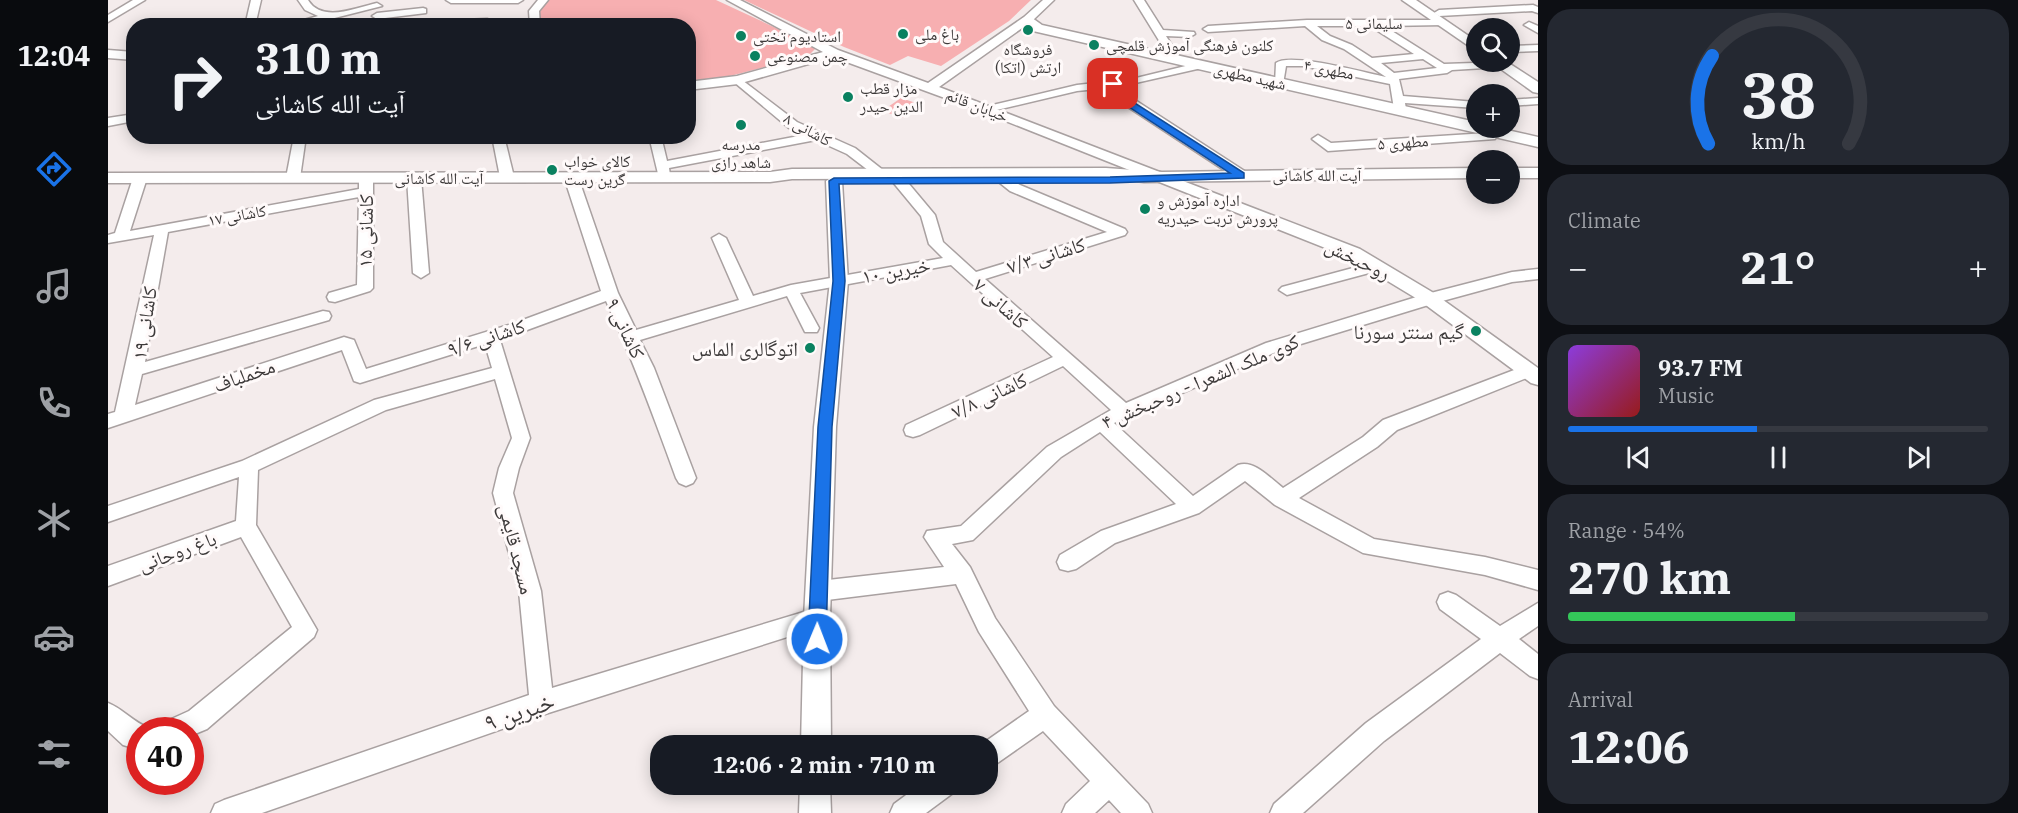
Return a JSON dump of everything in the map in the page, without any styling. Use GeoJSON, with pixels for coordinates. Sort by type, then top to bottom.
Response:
{"type":"FeatureCollection","features":[{"type":"Feature","properties":{"kind":"main road"},"geometry":{"type":"LineString","coordinates":[[1408,0],[1440,18],[1466,39]]}},
{"type":"Feature","properties":{"kind":"main road","name":"شهید مطهری"},"geometry":{"type":"LineString","coordinates":[[1029,23],[1279,82],[1399,104],[1466,124]]}},
{"type":"Feature","properties":{"kind":"main road"},"geometry":{"type":"LineString","coordinates":[[1512,72],[1538,89]]}},
{"type":"Feature","properties":{"kind":"main road","name":"شهید مطهری"},"geometry":{"type":"LineString","coordinates":[[1520,138],[1538,142]]}},
{"type":"Feature","properties":{"kind":"main road","name":"آیت الله کاشانی"},"geometry":{"type":"LineString","coordinates":[[108,178],[293,178],[366,185],[414,178],[571,177],[663,171],[731,177],[770,177],[792,174],[1106,173],[1158,176],[1241,176],[1466,173]]}},
{"type":"Feature","properties":{"kind":"main road"},"geometry":{"type":"LineString","coordinates":[[1520,173],[1538,173]]}},
{"type":"Feature","properties":{"kind":"main road","name":"آیت الله کاشانی"},"geometry":{"type":"LineString","coordinates":[[770,177],[834,181],[1110,180],[1158,176]]}},
{"type":"Feature","properties":{"kind":"street"},"geometry":{"type":"LineString","coordinates":[[108,19],[140,0]]}},
{"type":"Feature","properties":{"kind":"street"},"geometry":{"type":"LineString","coordinates":[[303,0],[308,8],[327,17]]}},
{"type":"Feature","properties":{"kind":"street"},"geometry":{"type":"LineString","coordinates":[[451,0],[518,0]]}},
{"type":"Feature","properties":{"kind":"street"},"geometry":{"type":"LineString","coordinates":[[464,0],[464,18]]}},
{"type":"Feature","properties":{"kind":"street"},"geometry":{"type":"LineString","coordinates":[[534,18],[534,11],[543,0]]}},
{"type":"Feature","properties":{"kind":"street","name":"خیابان قائم"},"geometry":{"type":"LineString","coordinates":[[732,0],[834,53],[988,109],[1158,176]]}},
{"type":"Feature","properties":{"kind":"street"},"geometry":{"type":"LineString","coordinates":[[1029,23],[1024,18],[1043,0]]}},
{"type":"Feature","properties":{"kind":"street"},"geometry":{"type":"LineString","coordinates":[[930,87],[1003,36],[1029,23],[1049,0]]}},
{"type":"Feature","properties":{"kind":"street"},"geometry":{"type":"LineString","coordinates":[[1139,0],[1174,58]]}},
{"type":"Feature","properties":{"kind":"street"},"geometry":{"type":"LineString","coordinates":[[252,18],[255,2]]}},
{"type":"Feature","properties":{"kind":"street"},"geometry":{"type":"LineString","coordinates":[[323,18],[426,8],[418,18]]}},
{"type":"Feature","properties":{"kind":"street","name":"سلیمانی ۵"},"geometry":{"type":"LineString","coordinates":[[1208,29],[1307,23],[1374,24],[1533,8],[1538,10]]}},
{"type":"Feature","properties":{"kind":"street"},"geometry":{"type":"LineString","coordinates":[[1307,23],[1326,38],[1348,47],[1370,61],[1394,80],[1399,104],[1466,105]]}},
{"type":"Feature","properties":{"kind":"street"},"geometry":{"type":"LineString","coordinates":[[1374,24],[1447,70],[1394,80]]}},
{"type":"Feature","properties":{"kind":"street"},"geometry":{"type":"LineString","coordinates":[[1160,33],[1190,34]]}},
{"type":"Feature","properties":{"kind":"street"},"geometry":{"type":"LineString","coordinates":[[1520,49],[1538,48]]}},
{"type":"Feature","properties":{"kind":"street"},"geometry":{"type":"LineString","coordinates":[[696,85],[738,80],[834,53]]}},
{"type":"Feature","properties":{"kind":"street"},"geometry":{"type":"LineString","coordinates":[[108,54],[126,55]]}},
{"type":"Feature","properties":{"kind":"street"},"geometry":{"type":"LineString","coordinates":[[1370,61],[1423,56]]}},
{"type":"Feature","properties":{"kind":"street","name":"مطهری ۴"},"geometry":{"type":"LineString","coordinates":[[1279,82],[1281,63],[1303,63],[1394,80]]}},
{"type":"Feature","properties":{"kind":"street"},"geometry":{"type":"LineString","coordinates":[[988,109],[1077,88],[1132,82],[1202,64]]}},
{"type":"Feature","properties":{"kind":"street"},"geometry":{"type":"LineString","coordinates":[[1442,67],[1466,65]]}},
{"type":"Feature","properties":{"kind":"street"},"geometry":{"type":"LineString","coordinates":[[901,77],[927,77],[957,68]]}},
{"type":"Feature","properties":{"kind":"street","name":"کاشانی ۸"},"geometry":{"type":"LineString","coordinates":[[738,80],[794,125],[850,151],[882,174]]}},
{"type":"Feature","properties":{"kind":"street"},"geometry":{"type":"LineString","coordinates":[[1113,84],[1112,89],[1115,94],[1241,176]]}},
{"type":"Feature","properties":{"kind":"street"},"geometry":{"type":"LineString","coordinates":[[1520,102],[1538,101]]}},
{"type":"Feature","properties":{"kind":"street"},"geometry":{"type":"LineString","coordinates":[[108,122],[126,119]]}},
{"type":"Feature","properties":{"kind":"street","name":"مطهری ۵"},"geometry":{"type":"LineString","coordinates":[[1318,139],[1328,147],[1466,132]]}},
{"type":"Feature","properties":{"kind":"street"},"geometry":{"type":"LineString","coordinates":[[657,144],[663,171],[718,156],[816,136]]}},
{"type":"Feature","properties":{"kind":"street"},"geometry":{"type":"LineString","coordinates":[[293,178],[299,144]]}},
{"type":"Feature","properties":{"kind":"street"},"geometry":{"type":"LineString","coordinates":[[500,144],[507,177]]}},
{"type":"Feature","properties":{"kind":"street"},"geometry":{"type":"LineString","coordinates":[[718,156],[731,177]]}},
{"type":"Feature","properties":{"kind":"street","name":"روحبخش"},"geometry":{"type":"LineString","coordinates":[[1158,176],[1354,253],[1379,266],[1533,374]]}},
{"type":"Feature","properties":{"kind":"street","name":"کاشانی ۹"},"geometry":{"type":"LineString","coordinates":[[571,177],[610,292],[652,386],[686,478]]}},
{"type":"Feature","properties":{"kind":"street"},"geometry":{"type":"LineString","coordinates":[[114,238],[140,178]]}},
{"type":"Feature","properties":{"kind":"street"},"geometry":{"type":"LineString","coordinates":[[414,178],[422,273]]}},
{"type":"Feature","properties":{"kind":"street","name":"کاشانی ۷/۳"},"geometry":{"type":"LineString","coordinates":[[972,278],[1120,232],[1015,188],[1002,179]]}},
{"type":"Feature","properties":{"kind":"street","name":"کاشانی ۷"},"geometry":{"type":"LineString","coordinates":[[899,180],[928,215],[936,244],[1124,411]]}},
{"type":"Feature","properties":{"kind":"street"},"geometry":{"type":"LineString","coordinates":[[816,735],[818,605],[825,427],[839,281],[834,181]]}},
{"type":"Feature","properties":{"kind":"street","name":"کاشانی ۱۷"},"geometry":{"type":"LineString","coordinates":[[114,238],[366,185]]}},
{"type":"Feature","properties":{"kind":"street","name":"کاشانی ۱۵"},"geometry":{"type":"LineString","coordinates":[[335,297],[365,288],[366,185]]}},
{"type":"Feature","properties":{"kind":"street","name":"کاشانی ۱۹"},"geometry":{"type":"LineString","coordinates":[[115,419],[136,370],[162,229]]}},
{"type":"Feature","properties":{"kind":"street"},"geometry":{"type":"LineString","coordinates":[[719,238],[747,301]]}},
{"type":"Feature","properties":{"kind":"street","name":"خیرین ۱۰"},"geometry":{"type":"LineString","coordinates":[[629,338],[747,301],[791,290],[954,260]]}},
{"type":"Feature","properties":{"kind":"street"},"geometry":{"type":"LineString","coordinates":[[1287,290],[1379,266]]}},
{"type":"Feature","properties":{"kind":"street","name":"کوی ملک الشعرا - روحبخش ۴"},"geometry":{"type":"LineString","coordinates":[[962,574],[934,537],[966,534],[1054,452],[1101,422],[1272,347],[1429,299],[1512,277],[1538,274]]}},
{"type":"Feature","properties":{"kind":"street"},"geometry":{"type":"LineString","coordinates":[[791,290],[811,327]]}},
{"type":"Feature","properties":{"kind":"street","name":"کاشانی ۹/۶"},"geometry":{"type":"LineString","coordinates":[[360,376],[491,336],[576,307],[610,292]]}},
{"type":"Feature","properties":{"kind":"street"},"geometry":{"type":"LineString","coordinates":[[136,370],[323,316]]}},
{"type":"Feature","properties":{"kind":"street","name":"مسجد قایمی"},"geometry":{"type":"LineString","coordinates":[[491,336],[521,438],[509,468],[503,493],[530,591],[542,703]]}},
{"type":"Feature","properties":{"kind":"street","name":"مخملباف"},"geometry":{"type":"LineString","coordinates":[[115,419],[344,343],[348,344],[360,376]]}},
{"type":"Feature","properties":{"kind":"street","name":"کاشانی ۷/۸"},"geometry":{"type":"LineString","coordinates":[[913,430],[1064,359]]}},
{"type":"Feature","properties":{"kind":"street"},"geometry":{"type":"LineString","coordinates":[[108,514],[249,466],[380,405],[501,371]]}},
{"type":"Feature","properties":{"kind":"street"},"geometry":{"type":"LineString","coordinates":[[1282,499],[1370,442],[1390,425],[1533,374]]}},
{"type":"Feature","properties":{"kind":"street"},"geometry":{"type":"LineString","coordinates":[[1101,422],[1192,507]]}},
{"type":"Feature","properties":{"kind":"street"},"geometry":{"type":"LineString","coordinates":[[202,717],[306,630],[246,526],[249,466]]}},
{"type":"Feature","properties":{"kind":"street"},"geometry":{"type":"LineString","coordinates":[[1068,562],[1108,537],[1192,507],[1245,470],[1282,499],[1370,547],[1485,566],[1538,580]]}},
{"type":"Feature","properties":{"kind":"street","name":"باغ روحانی"},"geometry":{"type":"LineString","coordinates":[[108,576],[246,526]]}},
{"type":"Feature","properties":{"kind":"street"},"geometry":{"type":"LineString","coordinates":[[962,574],[987,625],[1045,715],[1139,813]]}},
{"type":"Feature","properties":{"kind":"street","name":"خیرین ۹"},"geometry":{"type":"LineString","coordinates":[[224,813],[818,605],[962,574]]}},
{"type":"Feature","properties":{"kind":"street"},"geometry":{"type":"LineString","coordinates":[[1448,602],[1538,668]]}},
{"type":"Feature","properties":{"kind":"street"},"geometry":{"type":"LineString","coordinates":[[1292,805],[1375,732],[1538,613]]}},
{"type":"Feature","properties":{"kind":"street"},"geometry":{"type":"LineString","coordinates":[[108,715],[126,731]]}},
{"type":"Feature","properties":{"kind":"street"},"geometry":{"type":"LineString","coordinates":[[998,747],[1045,715]]}},
{"type":"Feature","properties":{"kind":"street"},"geometry":{"type":"LineString","coordinates":[[1075,813],[1109,782]]}},
{"type":"Feature","properties":{"kind":"street"},"geometry":{"type":"LineString","coordinates":[[815,795],[815,813]]}},
{"type":"Feature","properties":{"kind":"street"},"geometry":{"type":"LineString","coordinates":[[903,813],[928,795]]}},
{"type":"Feature","properties":{"kind":"shaded area","name":"استادیوم تختی"},"geometry":{"type":"Polygon","coordinates":[[[544,0],[716,0],[817,47],[808,56],[730,76],[696,81],[696,18],[536,18],[535,13],[544,0]]]}},
{"type":"Feature","properties":{"kind":"shaded area","name":"باغ ملی"},"geometry":{"type":"Polygon","coordinates":[[[744,0],[1031,0],[1009,21],[941,66],[908,56],[890,65],[844,47],[744,0]]]}},
{"type":"Feature","properties":{"kind":"shaded area"},"geometry":{"type":"Polygon","coordinates":[[[901,98],[922,105],[904,118],[882,111],[901,98]]]}},
{"type":"Feature","properties":{"kind":"place","name":"فروشگاه ارتش (اتکا)"},"geometry":{"type":"Point","coordinates":[1028,30]}},
{"type":"Feature","properties":{"kind":"place","name":"باغ ملی"},"geometry":{"type":"Point","coordinates":[903,34]}},
{"type":"Feature","properties":{"kind":"place","name":"استادیوم تختی"},"geometry":{"type":"Point","coordinates":[741,36]}},
{"type":"Feature","properties":{"kind":"place","name":"کلنون فرهنگی آموزش قلمچی"},"geometry":{"type":"Point","coordinates":[1094,45]}},
{"type":"Feature","properties":{"kind":"place","name":"چمن مصنوعی"},"geometry":{"type":"Point","coordinates":[755,56]}},
{"type":"Feature","properties":{"kind":"place","name":"مزار قطب الدین حیدر"},"geometry":{"type":"Point","coordinates":[848,97]}},
{"type":"Feature","properties":{"kind":"place","name":"مدرسه شاهد رازی"},"geometry":{"type":"Point","coordinates":[741,125]}},
{"type":"Feature","properties":{"kind":"place","name":"کالای خواب گرین رست"},"geometry":{"type":"Point","coordinates":[552,170]}},
{"type":"Feature","properties":{"kind":"place","name":"اداره آموزش و پرورش تربت حیدریه"},"geometry":{"type":"Point","coordinates":[1145,209]}},
{"type":"Feature","properties":{"kind":"place","name":"گیم سنتر سورنا"},"geometry":{"type":"Point","coordinates":[1476,331]}},
{"type":"Feature","properties":{"kind":"place","name":"اتوگالری الماس"},"geometry":{"type":"Point","coordinates":[810,348]}},
{"type":"Feature","properties":{"kind":"route"},"geometry":{"type":"LineString","coordinates":[[817,639],[825,427],[839,281],[834,181],[1110,180],[1158,176],[1241,176],[1115,94],[1112,89],[1113,84]]}}]}
